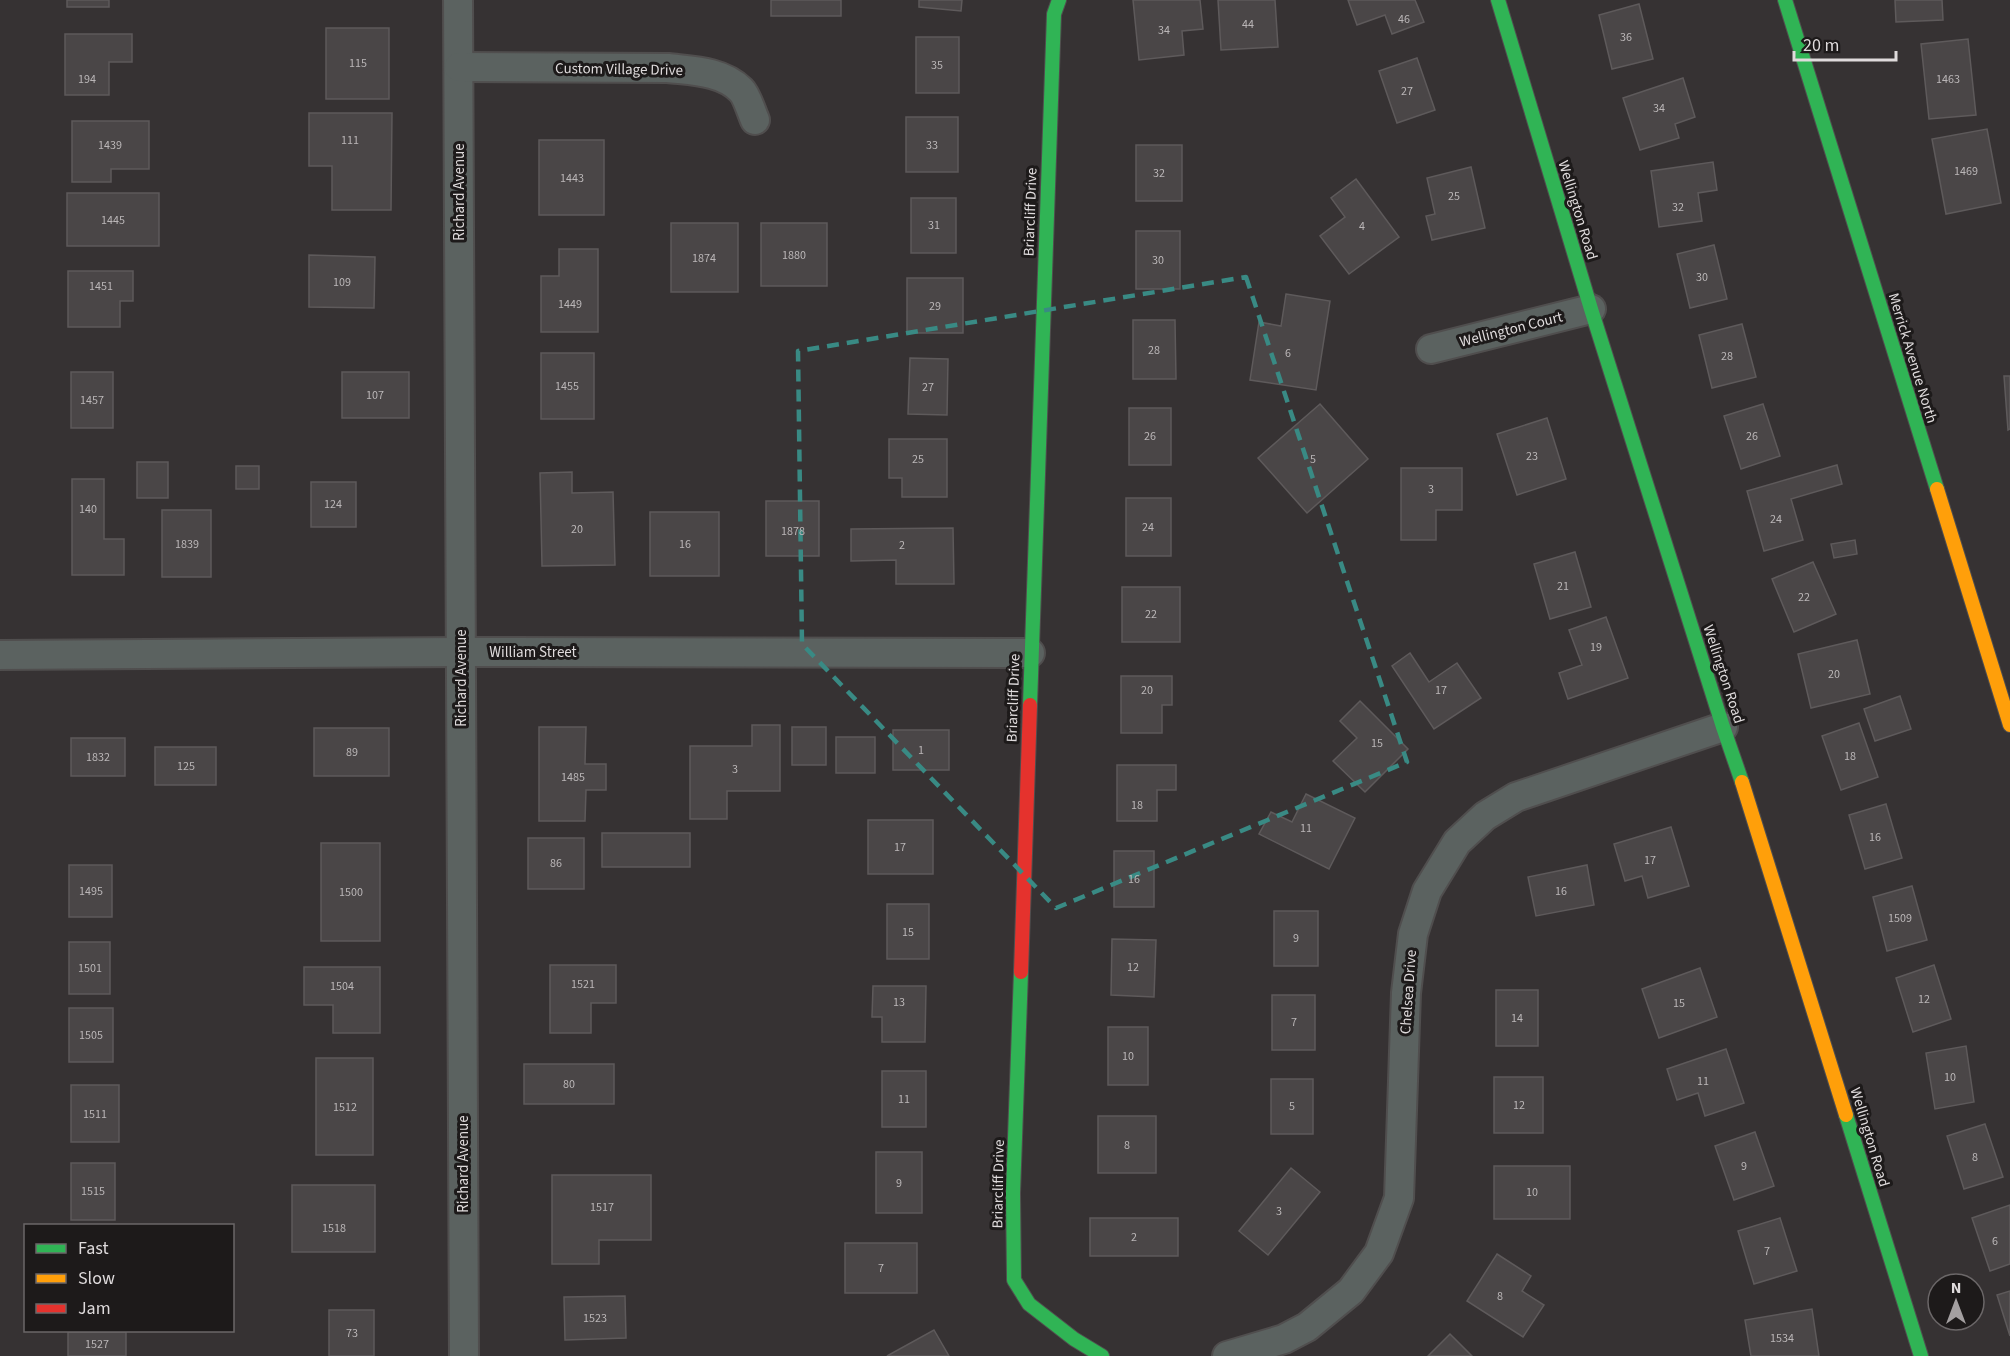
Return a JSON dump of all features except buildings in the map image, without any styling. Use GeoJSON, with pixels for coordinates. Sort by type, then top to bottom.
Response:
{"type":"FeatureCollection","features":[{"type":"Feature","properties":{"kind":"street","name":"Richard Avenue"},"geometry":{"type":"LineString","coordinates":[[458,0],[464,1356]]}},
{"type":"Feature","properties":{"kind":"street","name":"Briarcliff Drive"},"geometry":{"type":"LineString","coordinates":[[1059,0],[1054,14],[1030,653],[1013,1193],[1014,1280],[1029,1304],[1074,1339],[1102,1356]]}},
{"type":"Feature","properties":{"kind":"street","name":"Wellington Road"},"geometry":{"type":"LineString","coordinates":[[1498,0],[1591,309],[1723,728],[1751,808],[1922,1356]]}},
{"type":"Feature","properties":{"kind":"street","name":"Merrick Avenue North"},"geometry":{"type":"LineString","coordinates":[[1785,0],[2010,725]]}},
{"type":"Feature","properties":{"kind":"street","name":"Custom Village Drive"},"geometry":{"type":"LineString","coordinates":[[459,67],[669,68],[696,71],[721,77],[742,90],[755,120]]}},
{"type":"Feature","properties":{"kind":"street","name":"Wellington Court"},"geometry":{"type":"LineString","coordinates":[[1431,349],[1591,309]]}},
{"type":"Feature","properties":{"kind":"street","name":"William Street"},"geometry":{"type":"LineString","coordinates":[[0,654],[1030,653]]}},
{"type":"Feature","properties":{"kind":"street","name":"Chelsea Drive"},"geometry":{"type":"LineString","coordinates":[[1227,1356],[1284,1339],[1307,1327],[1351,1291],[1379,1253],[1399,1198],[1406,993],[1413,934],[1427,891],[1456,842],[1485,816],[1516,797],[1723,728]]}},
{"type":"Feature","properties":{"kind":"highlighted area"},"geometry":{"type":"Polygon","coordinates":[[[1246,277],[1407,762],[1056,908],[802,644],[798,351],[1246,277]]]}},
{"type":"Feature","properties":{"kind":"traffic: fast"},"geometry":{"type":"LineString","coordinates":[[1030,705],[1054,14],[1059,0]]}},
{"type":"Feature","properties":{"kind":"traffic: fast"},"geometry":{"type":"LineString","coordinates":[[1498,0],[1591,309],[1742,782]]}},
{"type":"Feature","properties":{"kind":"traffic: fast"},"geometry":{"type":"LineString","coordinates":[[1785,0],[1937,489]]}},
{"type":"Feature","properties":{"kind":"traffic: fast"},"geometry":{"type":"LineString","coordinates":[[1021,972],[1013,1193],[1014,1280],[1029,1304],[1074,1339],[1102,1356]]}},
{"type":"Feature","properties":{"kind":"traffic: fast"},"geometry":{"type":"LineString","coordinates":[[1846,1115],[1921,1356]]}},
{"type":"Feature","properties":{"kind":"traffic: slow"},"geometry":{"type":"LineString","coordinates":[[1937,489],[2010,725]]}},
{"type":"Feature","properties":{"kind":"traffic: slow"},"geometry":{"type":"LineString","coordinates":[[1742,782],[1846,1115]]}},
{"type":"Feature","properties":{"kind":"traffic: jam"},"geometry":{"type":"LineString","coordinates":[[1021,972],[1030,705]]}}]}
